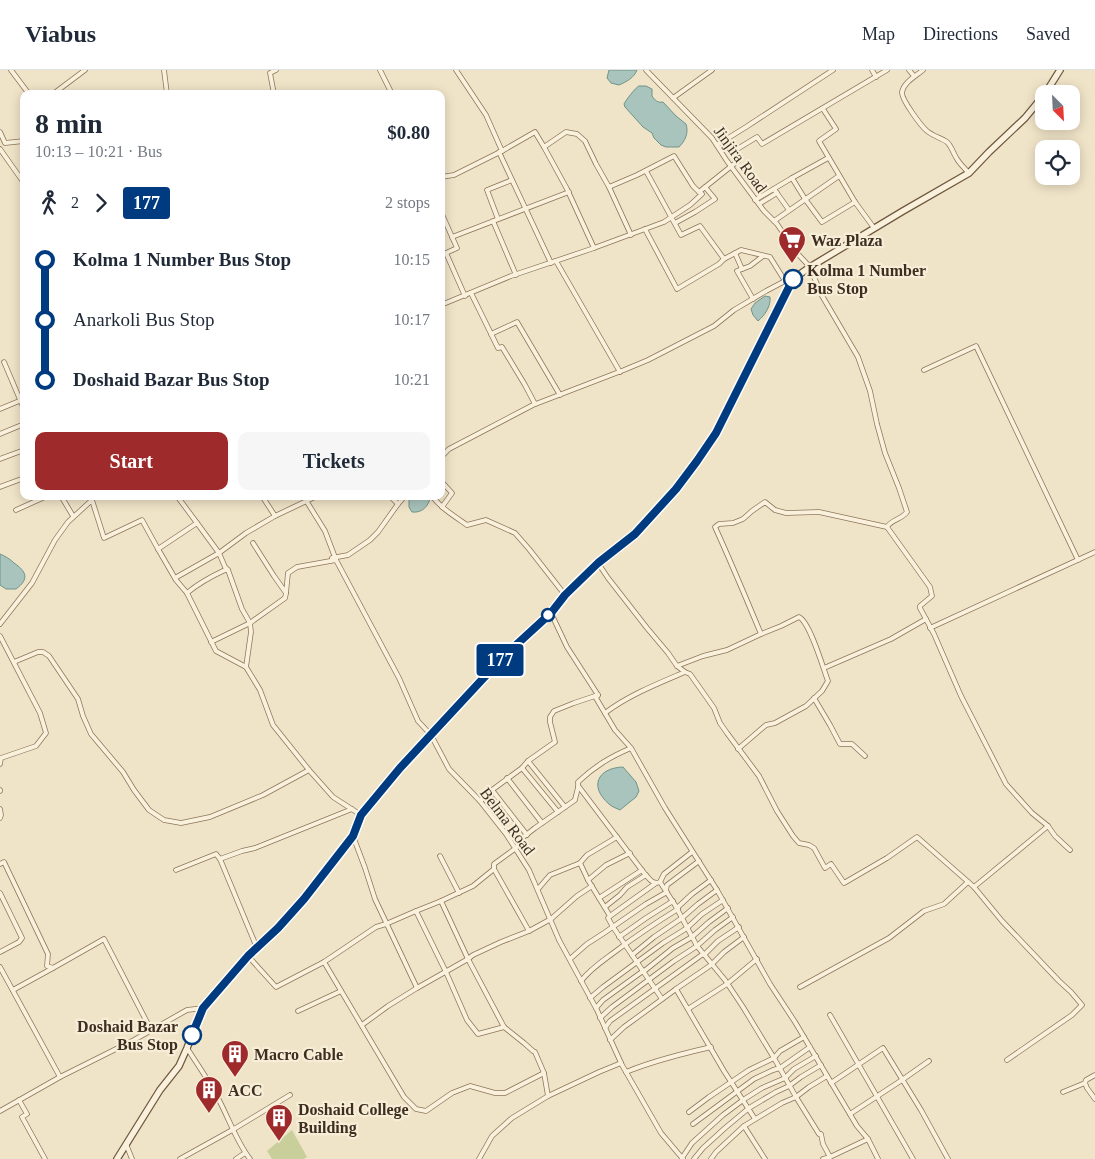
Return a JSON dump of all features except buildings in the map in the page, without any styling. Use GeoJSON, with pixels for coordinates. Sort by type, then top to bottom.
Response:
{"type":"FeatureCollection","features":[{"type":"Feature","properties":{"kind":"main road"},"geometry":{"type":"LineString","coordinates":[[1050,85],[1060,70]]}},
{"type":"Feature","properties":{"kind":"main road"},"geometry":{"type":"LineString","coordinates":[[117,1159],[160,1090],[178,1066],[203,1008],[248,956],[278,928],[304,899],[353,836],[361,815],[400,768],[504,656],[551,613],[565,595],[598,563],[635,534],[676,489],[716,433],[793,279],[874,228],[970,174],[1035,105]]}},
{"type":"Feature","properties":{"kind":"street"},"geometry":{"type":"LineString","coordinates":[[11,70],[26,90]]}},
{"type":"Feature","properties":{"kind":"street"},"geometry":{"type":"LineString","coordinates":[[58,90],[85,70]]}},
{"type":"Feature","properties":{"kind":"street"},"geometry":{"type":"LineString","coordinates":[[164,70],[166,90]]}},
{"type":"Feature","properties":{"kind":"street"},"geometry":{"type":"LineString","coordinates":[[273,90],[270,73],[276,70]]}},
{"type":"Feature","properties":{"kind":"street"},"geometry":{"type":"LineString","coordinates":[[380,70],[390,90]]}},
{"type":"Feature","properties":{"kind":"street"},"geometry":{"type":"LineString","coordinates":[[456,70],[486,115],[512,180],[554,262],[620,372]]}},
{"type":"Feature","properties":{"kind":"street","name":"Jinjira Road"},"geometry":{"type":"LineString","coordinates":[[646,70],[712,138],[755,200],[810,267],[821,294],[858,357],[870,391],[885,453],[906,508],[906,514],[887,527]]}},
{"type":"Feature","properties":{"kind":"street"},"geometry":{"type":"LineString","coordinates":[[673,98],[712,70]]}},
{"type":"Feature","properties":{"kind":"street"},"geometry":{"type":"LineString","coordinates":[[717,145],[833,70]]}},
{"type":"Feature","properties":{"kind":"street"},"geometry":{"type":"LineString","coordinates":[[872,70],[876,77]]}},
{"type":"Feature","properties":{"kind":"street"},"geometry":{"type":"LineString","coordinates":[[699,192],[739,160],[734,151],[757,137],[762,144],[886,70]]}},
{"type":"Feature","properties":{"kind":"street"},"geometry":{"type":"LineString","coordinates":[[909,70],[914,76]]}},
{"type":"Feature","properties":{"kind":"street"},"geometry":{"type":"LineString","coordinates":[[923,70],[907,84],[902,92],[903,97],[920,124],[927,131],[947,142],[957,159],[970,174]]}},
{"type":"Feature","properties":{"kind":"street"},"geometry":{"type":"LineString","coordinates":[[823,109],[836,129],[819,141],[855,202],[874,228]]}},
{"type":"Feature","properties":{"kind":"street"},"geometry":{"type":"LineString","coordinates":[[0,132],[2,143],[20,141]]}},
{"type":"Feature","properties":{"kind":"street"},"geometry":{"type":"LineString","coordinates":[[445,176],[454,174],[501,152],[535,132],[569,192],[594,248]]}},
{"type":"Feature","properties":{"kind":"street"},"geometry":{"type":"LineString","coordinates":[[544,147],[566,132],[577,134],[586,141],[596,164],[610,187],[630,234]]}},
{"type":"Feature","properties":{"kind":"street"},"geometry":{"type":"LineString","coordinates":[[0,149],[20,177]]}},
{"type":"Feature","properties":{"kind":"street"},"geometry":{"type":"LineString","coordinates":[[445,303],[516,275],[664,222],[690,206],[702,194],[693,186],[674,156],[610,187]]}},
{"type":"Feature","properties":{"kind":"street"},"geometry":{"type":"LineString","coordinates":[[755,200],[828,158]]}},
{"type":"Feature","properties":{"kind":"street"},"geometry":{"type":"LineString","coordinates":[[646,171],[680,235],[700,226],[724,259]]}},
{"type":"Feature","properties":{"kind":"street"},"geometry":{"type":"LineString","coordinates":[[774,221],[839,176]]}},
{"type":"Feature","properties":{"kind":"street"},"geometry":{"type":"LineString","coordinates":[[792,178],[822,222],[855,202]]}},
{"type":"Feature","properties":{"kind":"street"},"geometry":{"type":"LineString","coordinates":[[498,219],[487,190],[512,180]]}},
{"type":"Feature","properties":{"kind":"street"},"geometry":{"type":"LineString","coordinates":[[675,223],[715,200],[705,187]]}},
{"type":"Feature","properties":{"kind":"street"},"geometry":{"type":"LineString","coordinates":[[774,188],[789,210]]}},
{"type":"Feature","properties":{"kind":"street"},"geometry":{"type":"LineString","coordinates":[[452,237],[569,192]]}},
{"type":"Feature","properties":{"kind":"street"},"geometry":{"type":"LineString","coordinates":[[759,204],[777,193]]}},
{"type":"Feature","properties":{"kind":"street"},"geometry":{"type":"LineString","coordinates":[[445,221],[457,248],[446,253],[464,296]]}},
{"type":"Feature","properties":{"kind":"street"},"geometry":{"type":"LineString","coordinates":[[493,221],[516,275]]}},
{"type":"Feature","properties":{"kind":"street"},"geometry":{"type":"LineString","coordinates":[[645,229],[677,289],[741,250],[770,257],[785,281]]}},
{"type":"Feature","properties":{"kind":"street"},"geometry":{"type":"LineString","coordinates":[[735,253],[742,269]]}},
{"type":"Feature","properties":{"kind":"street"},"geometry":{"type":"LineString","coordinates":[[753,299],[737,271],[750,266],[763,256]]}},
{"type":"Feature","properties":{"kind":"street"},"geometry":{"type":"LineString","coordinates":[[445,453],[456,445],[535,404],[648,360],[714,326],[734,310],[785,281],[793,279]]}},
{"type":"Feature","properties":{"kind":"street"},"geometry":{"type":"LineString","coordinates":[[471,293],[498,348],[502,347],[535,404]]}},
{"type":"Feature","properties":{"kind":"street"},"geometry":{"type":"LineString","coordinates":[[491,334],[517,322],[560,395]]}},
{"type":"Feature","properties":{"kind":"street"},"geometry":{"type":"LineString","coordinates":[[924,370],[976,346],[1078,560]]}},
{"type":"Feature","properties":{"kind":"street"},"geometry":{"type":"LineString","coordinates":[[4,362],[20,396]]}},
{"type":"Feature","properties":{"kind":"street"},"geometry":{"type":"LineString","coordinates":[[0,409],[20,401]]}},
{"type":"Feature","properties":{"kind":"street"},"geometry":{"type":"LineString","coordinates":[[0,434],[20,426]]}},
{"type":"Feature","properties":{"kind":"street"},"geometry":{"type":"LineString","coordinates":[[0,459],[20,452]]}},
{"type":"Feature","properties":{"kind":"street"},"geometry":{"type":"LineString","coordinates":[[0,487],[20,480]]}},
{"type":"Feature","properties":{"kind":"street"},"geometry":{"type":"LineString","coordinates":[[442,506],[452,493],[445,485]]}},
{"type":"Feature","properties":{"kind":"street"},"geometry":{"type":"LineString","coordinates":[[16,510],[38,500]]}},
{"type":"Feature","properties":{"kind":"street"},"geometry":{"type":"LineString","coordinates":[[64,500],[74,516]]}},
{"type":"Feature","properties":{"kind":"street"},"geometry":{"type":"LineString","coordinates":[[0,624],[32,583],[68,522],[92,500],[104,538],[142,520],[175,578],[187,593],[216,651],[246,667],[260,690],[273,725],[333,797],[361,815]]}},
{"type":"Feature","properties":{"kind":"street"},"geometry":{"type":"LineString","coordinates":[[180,500],[219,553],[228,570],[242,609],[250,623],[251,632],[246,667]]}},
{"type":"Feature","properties":{"kind":"street"},"geometry":{"type":"LineString","coordinates":[[265,500],[276,516]]}},
{"type":"Feature","properties":{"kind":"street"},"geometry":{"type":"LineString","coordinates":[[175,578],[219,553],[246,533],[310,500]]}},
{"type":"Feature","properties":{"kind":"street"},"geometry":{"type":"LineString","coordinates":[[394,500],[398,504]]}},
{"type":"Feature","properties":{"kind":"street"},"geometry":{"type":"LineString","coordinates":[[336,560],[332,558],[348,555],[370,540],[402,500]]}},
{"type":"Feature","properties":{"kind":"street"},"geometry":{"type":"LineString","coordinates":[[436,500],[466,525],[486,520],[514,533],[565,595]]}},
{"type":"Feature","properties":{"kind":"street","name":"Belma Road"},"geometry":{"type":"LineString","coordinates":[[306,502],[325,531],[336,560],[399,678],[418,721],[431,735],[449,769],[480,801],[516,848],[529,870],[559,940],[596,1008],[621,1063],[660,1133],[683,1158]]}},
{"type":"Feature","properties":{"kind":"street"},"geometry":{"type":"LineString","coordinates":[[761,634],[715,527],[720,524],[733,523],[765,502],[775,510],[786,513],[818,512],[887,527],[930,587],[932,596],[920,606],[961,696],[1006,784],[1032,813],[1048,826],[1055,836],[1070,850]]}},
{"type":"Feature","properties":{"kind":"street"},"geometry":{"type":"LineString","coordinates":[[158,549],[197,523]]}},
{"type":"Feature","properties":{"kind":"street"},"geometry":{"type":"LineString","coordinates":[[252,543],[286,593]]}},
{"type":"Feature","properties":{"kind":"street"},"geometry":{"type":"LineString","coordinates":[[930,628],[1095,552]]}},
{"type":"Feature","properties":{"kind":"street"},"geometry":{"type":"LineString","coordinates":[[212,642],[250,623],[283,600],[286,593],[288,573],[292,569],[308,564],[336,560]]}},
{"type":"Feature","properties":{"kind":"street"},"geometry":{"type":"LineString","coordinates":[[598,563],[677,666],[690,674],[714,708],[720,723],[759,776],[777,811],[793,836],[799,843],[814,848],[825,868],[831,864],[844,883],[887,858],[917,837],[974,887],[1002,921],[1082,1005],[1072,1015],[1007,1060]]}},
{"type":"Feature","properties":{"kind":"street"},"geometry":{"type":"LineString","coordinates":[[187,593],[196,585],[228,570]]}},
{"type":"Feature","properties":{"kind":"street"},"geometry":{"type":"LineString","coordinates":[[551,613],[567,647],[598,695],[596,698],[615,730],[631,748],[692,852],[728,908],[770,984],[804,1036],[857,1126],[868,1139],[878,1159]]}},
{"type":"Feature","properties":{"kind":"street"},"geometry":{"type":"LineString","coordinates":[[677,666],[703,656],[727,650],[799,616],[802,618],[809,630],[828,681],[806,706],[775,723],[766,725],[738,749]]}},
{"type":"Feature","properties":{"kind":"street"},"geometry":{"type":"LineString","coordinates":[[824,668],[891,639],[926,619]]}},
{"type":"Feature","properties":{"kind":"street"},"geometry":{"type":"LineString","coordinates":[[0,636],[40,713],[46,733],[36,746],[1,758],[0,764]]}},
{"type":"Feature","properties":{"kind":"street"},"geometry":{"type":"LineString","coordinates":[[14,662],[38,652],[43,652],[49,656],[78,699],[91,734],[123,772],[149,810],[164,820],[181,823],[210,817],[263,795],[309,770]]}},
{"type":"Feature","properties":{"kind":"street"},"geometry":{"type":"LineString","coordinates":[[605,713],[625,699],[685,672]]}},
{"type":"Feature","properties":{"kind":"street"},"geometry":{"type":"LineString","coordinates":[[480,801],[554,742],[550,716],[554,712],[598,695]]}},
{"type":"Feature","properties":{"kind":"street"},"geometry":{"type":"LineString","coordinates":[[814,698],[840,744],[852,744],[865,756]]}},
{"type":"Feature","properties":{"kind":"street"},"geometry":{"type":"LineString","coordinates":[[529,931],[494,869],[494,864],[516,848],[527,834],[576,800],[579,787],[578,782],[594,768],[612,756],[631,748]]}},
{"type":"Feature","properties":{"kind":"street"},"geometry":{"type":"LineString","coordinates":[[528,761],[565,807]]}},
{"type":"Feature","properties":{"kind":"street"},"geometry":{"type":"LineString","coordinates":[[522,768],[558,812]]}},
{"type":"Feature","properties":{"kind":"street"},"geometry":{"type":"LineString","coordinates":[[507,778],[542,823]]}},
{"type":"Feature","properties":{"kind":"street"},"geometry":{"type":"LineString","coordinates":[[579,787],[646,875],[653,882],[658,882],[673,901],[697,946],[743,1007],[814,1127],[819,1134],[822,1134],[823,1144],[830,1157]]}},
{"type":"Feature","properties":{"kind":"street"},"geometry":{"type":"LineString","coordinates":[[492,790],[527,834]]}},
{"type":"Feature","properties":{"kind":"street"},"geometry":{"type":"LineString","coordinates":[[220,860],[255,848],[352,808]]}},
{"type":"Feature","properties":{"kind":"street"},"geometry":{"type":"LineString","coordinates":[[0,809],[0,818]]}},
{"type":"Feature","properties":{"kind":"street"},"geometry":{"type":"LineString","coordinates":[[974,887],[1048,826]]}},
{"type":"Feature","properties":{"kind":"street"},"geometry":{"type":"LineString","coordinates":[[353,836],[375,899],[417,988]]}},
{"type":"Feature","properties":{"kind":"street"},"geometry":{"type":"LineString","coordinates":[[538,889],[550,875],[580,863],[587,855],[617,837]]}},
{"type":"Feature","properties":{"kind":"street"},"geometry":{"type":"LineString","coordinates":[[610,916],[658,882],[664,874],[692,852]]}},
{"type":"Feature","properties":{"kind":"street"},"geometry":{"type":"LineString","coordinates":[[588,880],[606,865],[630,853]]}},
{"type":"Feature","properties":{"kind":"street"},"geometry":{"type":"LineString","coordinates":[[176,870],[216,854],[257,948]]}},
{"type":"Feature","properties":{"kind":"street"},"geometry":{"type":"LineString","coordinates":[[440,856],[459,893]]}},
{"type":"Feature","properties":{"kind":"street"},"geometry":{"type":"LineString","coordinates":[[570,959],[587,944],[666,891],[667,885],[698,861]]}},
{"type":"Feature","properties":{"kind":"street"},"geometry":{"type":"LineString","coordinates":[[0,864],[4,862],[48,954],[47,966],[54,968]]}},
{"type":"Feature","properties":{"kind":"street"},"geometry":{"type":"LineString","coordinates":[[580,863],[610,916],[608,918],[613,927],[662,999]]}},
{"type":"Feature","properties":{"kind":"street"},"geometry":{"type":"LineString","coordinates":[[248,956],[276,986],[324,962],[376,927],[473,886],[494,869]]}},
{"type":"Feature","properties":{"kind":"street"},"geometry":{"type":"LineString","coordinates":[[599,898],[642,870]]}},
{"type":"Feature","properties":{"kind":"street"},"geometry":{"type":"LineString","coordinates":[[605,907],[627,887],[646,875]]}},
{"type":"Feature","properties":{"kind":"street"},"geometry":{"type":"LineString","coordinates":[[581,981],[588,972],[677,909],[692,894],[711,880]]}},
{"type":"Feature","properties":{"kind":"street"},"geometry":{"type":"LineString","coordinates":[[800,987],[890,938],[924,910],[944,904],[968,882]]}},
{"type":"Feature","properties":{"kind":"street"},"geometry":{"type":"LineString","coordinates":[[362,1025],[388,1006],[473,955],[551,920],[577,896],[592,886]]}},
{"type":"Feature","properties":{"kind":"street"},"geometry":{"type":"LineString","coordinates":[[632,955],[717,890]]}},
{"type":"Feature","properties":{"kind":"street"},"geometry":{"type":"LineString","coordinates":[[0,893],[22,938],[19,942],[0,952]]}},
{"type":"Feature","properties":{"kind":"street"},"geometry":{"type":"LineString","coordinates":[[590,998],[603,986],[663,943],[688,928],[702,914],[723,900]]}},
{"type":"Feature","properties":{"kind":"street"},"geometry":{"type":"LineString","coordinates":[[441,901],[468,959],[504,1027],[535,1052],[544,1073],[548,1096]]}},
{"type":"Feature","properties":{"kind":"street"},"geometry":{"type":"LineString","coordinates":[[620,937],[673,901]]}},
{"type":"Feature","properties":{"kind":"street"},"geometry":{"type":"LineString","coordinates":[[596,1008],[603,1000],[673,948],[692,937],[728,908]]}},
{"type":"Feature","properties":{"kind":"street"},"geometry":{"type":"LineString","coordinates":[[416,911],[467,1020],[478,1034],[504,1027]]}},
{"type":"Feature","properties":{"kind":"street"},"geometry":{"type":"LineString","coordinates":[[600,1018],[612,1007],[697,946],[733,917]]}},
{"type":"Feature","properties":{"kind":"street"},"geometry":{"type":"LineString","coordinates":[[605,1028],[610,1021],[739,927]]}},
{"type":"Feature","properties":{"kind":"street"},"geometry":{"type":"LineString","coordinates":[[610,1040],[624,1027],[711,965],[724,952],[744,937]]}},
{"type":"Feature","properties":{"kind":"street"},"geometry":{"type":"LineString","coordinates":[[13,990],[104,939],[151,1030]]}},
{"type":"Feature","properties":{"kind":"street"},"geometry":{"type":"LineString","coordinates":[[688,1009],[727,984],[756,959]]}},
{"type":"Feature","properties":{"kind":"street"},"geometry":{"type":"LineString","coordinates":[[324,962],[404,1097],[416,1109],[426,1111],[452,1093],[470,1086],[494,1093],[505,1093],[544,1073]]}},
{"type":"Feature","properties":{"kind":"street"},"geometry":{"type":"LineString","coordinates":[[0,967],[60,1078]]}},
{"type":"Feature","properties":{"kind":"street"},"geometry":{"type":"LineString","coordinates":[[676,989],[755,1119]]}},
{"type":"Feature","properties":{"kind":"street"},"geometry":{"type":"LineString","coordinates":[[298,1010],[341,991]]}},
{"type":"Feature","properties":{"kind":"street"},"geometry":{"type":"LineString","coordinates":[[0,1111],[187,1010],[203,1008]]}},
{"type":"Feature","properties":{"kind":"street"},"geometry":{"type":"LineString","coordinates":[[830,1015],[913,1159]]}},
{"type":"Feature","properties":{"kind":"street"},"geometry":{"type":"LineString","coordinates":[[689,1112],[749,1070],[774,1058],[780,1051],[804,1036]]}},
{"type":"Feature","properties":{"kind":"street"},"geometry":{"type":"LineString","coordinates":[[626,1072],[651,1063],[711,1047]]}},
{"type":"Feature","properties":{"kind":"street"},"geometry":{"type":"LineString","coordinates":[[692,1124],[754,1079],[780,1068],[810,1047]]}},
{"type":"Feature","properties":{"kind":"street"},"geometry":{"type":"LineString","coordinates":[[187,1048],[212,1088],[245,1153],[250,1159]]}},
{"type":"Feature","properties":{"kind":"street"},"geometry":{"type":"LineString","coordinates":[[831,1083],[883,1048],[948,1159]]}},
{"type":"Feature","properties":{"kind":"street"},"geometry":{"type":"LineString","coordinates":[[683,1158],[692,1143],[743,1100],[762,1088],[784,1078],[816,1056]]}},
{"type":"Feature","properties":{"kind":"street"},"geometry":{"type":"LineString","coordinates":[[850,1114],[929,1061]]}},
{"type":"Feature","properties":{"kind":"street"},"geometry":{"type":"LineString","coordinates":[[479,1159],[492,1136],[512,1118],[548,1096],[621,1063]]}},
{"type":"Feature","properties":{"kind":"street"},"geometry":{"type":"LineString","coordinates":[[694,1159],[724,1128],[749,1108],[789,1086],[821,1065]]}},
{"type":"Feature","properties":{"kind":"street"},"geometry":{"type":"LineString","coordinates":[[1063,1092],[1085,1083],[1086,1080],[1095,1075]]}},
{"type":"Feature","properties":{"kind":"street"},"geometry":{"type":"LineString","coordinates":[[712,1159],[716,1152],[744,1126],[782,1103],[796,1098],[827,1076]]}},
{"type":"Feature","properties":{"kind":"street"},"geometry":{"type":"LineString","coordinates":[[1085,1083],[1095,1099]]}},
{"type":"Feature","properties":{"kind":"street"},"geometry":{"type":"LineString","coordinates":[[180,1159],[290,1095]]}},
{"type":"Feature","properties":{"kind":"street"},"geometry":{"type":"LineString","coordinates":[[19,1100],[27,1114],[22,1117],[45,1159]]}},
{"type":"Feature","properties":{"kind":"street"},"geometry":{"type":"LineString","coordinates":[[744,1126],[765,1159]]}},
{"type":"Feature","properties":{"kind":"street"},"geometry":{"type":"LineString","coordinates":[[823,1159],[868,1139]]}},
{"type":"Feature","properties":{"kind":"street"},"geometry":{"type":"LineString","coordinates":[[126,1144],[132,1159]]}},
{"type":"Feature","properties":{"kind":"street"},"geometry":{"type":"LineString","coordinates":[[236,1159],[245,1153]]}},
{"type":"Feature","properties":{"kind":"green space"},"geometry":{"type":"Polygon","coordinates":[[[292,1130],[307,1157],[304,1159],[272,1159],[267,1151],[292,1130]]]}},
{"type":"Feature","properties":{"kind":"water"},"geometry":{"type":"Polygon","coordinates":[[[609,70],[637,70],[632,77],[619,85],[611,83],[607,78],[609,70]]]}},
{"type":"Feature","properties":{"kind":"water"},"geometry":{"type":"Polygon","coordinates":[[[639,86],[646,86],[652,89],[652,96],[655,100],[663,102],[686,124],[686,137],[679,147],[661,145],[652,133],[643,127],[625,107],[624,104],[639,86]]]}},
{"type":"Feature","properties":{"kind":"water"},"geometry":{"type":"Polygon","coordinates":[[[765,296],[770,297],[770,304],[758,321],[751,309],[755,303],[765,296]]]}},
{"type":"Feature","properties":{"kind":"water"},"geometry":{"type":"Polygon","coordinates":[[[409,500],[430,500],[427,505],[418,512],[412,512],[409,507],[409,500]]]}},
{"type":"Feature","properties":{"kind":"water"},"geometry":{"type":"Polygon","coordinates":[[[0,554],[11,560],[24,572],[25,578],[16,589],[6,589],[0,585],[0,554]]]}},
{"type":"Feature","properties":{"kind":"water"},"geometry":{"type":"Polygon","coordinates":[[[623,767],[636,782],[639,791],[636,797],[620,810],[610,805],[603,798],[598,785],[602,775],[607,771],[623,767]]]}},
{"type":"Feature","properties":{"kind":"bus line","name":"177"},"geometry":{"type":"LineString","coordinates":[[192,1035],[203,1008],[248,956],[278,928],[304,899],[353,836],[361,815],[400,768],[504,656],[551,613],[565,595],[598,563],[635,534],[676,489],[716,433],[793,279]]}},
{"type":"Feature","properties":{"kind":"place","name":"Waz Plaza"},"geometry":{"type":"Point","coordinates":[792,264]}},
{"type":"Feature","properties":{"kind":"place","name":"Kolma 1 Number Bus Stop"},"geometry":{"type":"Point","coordinates":[793,279]}},
{"type":"Feature","properties":{"kind":"place","name":"Doshaid Bazar Bus Stop"},"geometry":{"type":"Point","coordinates":[192,1035]}},
{"type":"Feature","properties":{"kind":"place","name":"Macro Cable"},"geometry":{"type":"Point","coordinates":[235,1078]}},
{"type":"Feature","properties":{"kind":"place","name":"ACC"},"geometry":{"type":"Point","coordinates":[209,1114]}},
{"type":"Feature","properties":{"kind":"place","name":"Doshaid College Building"},"geometry":{"type":"Point","coordinates":[279,1142]}}]}
